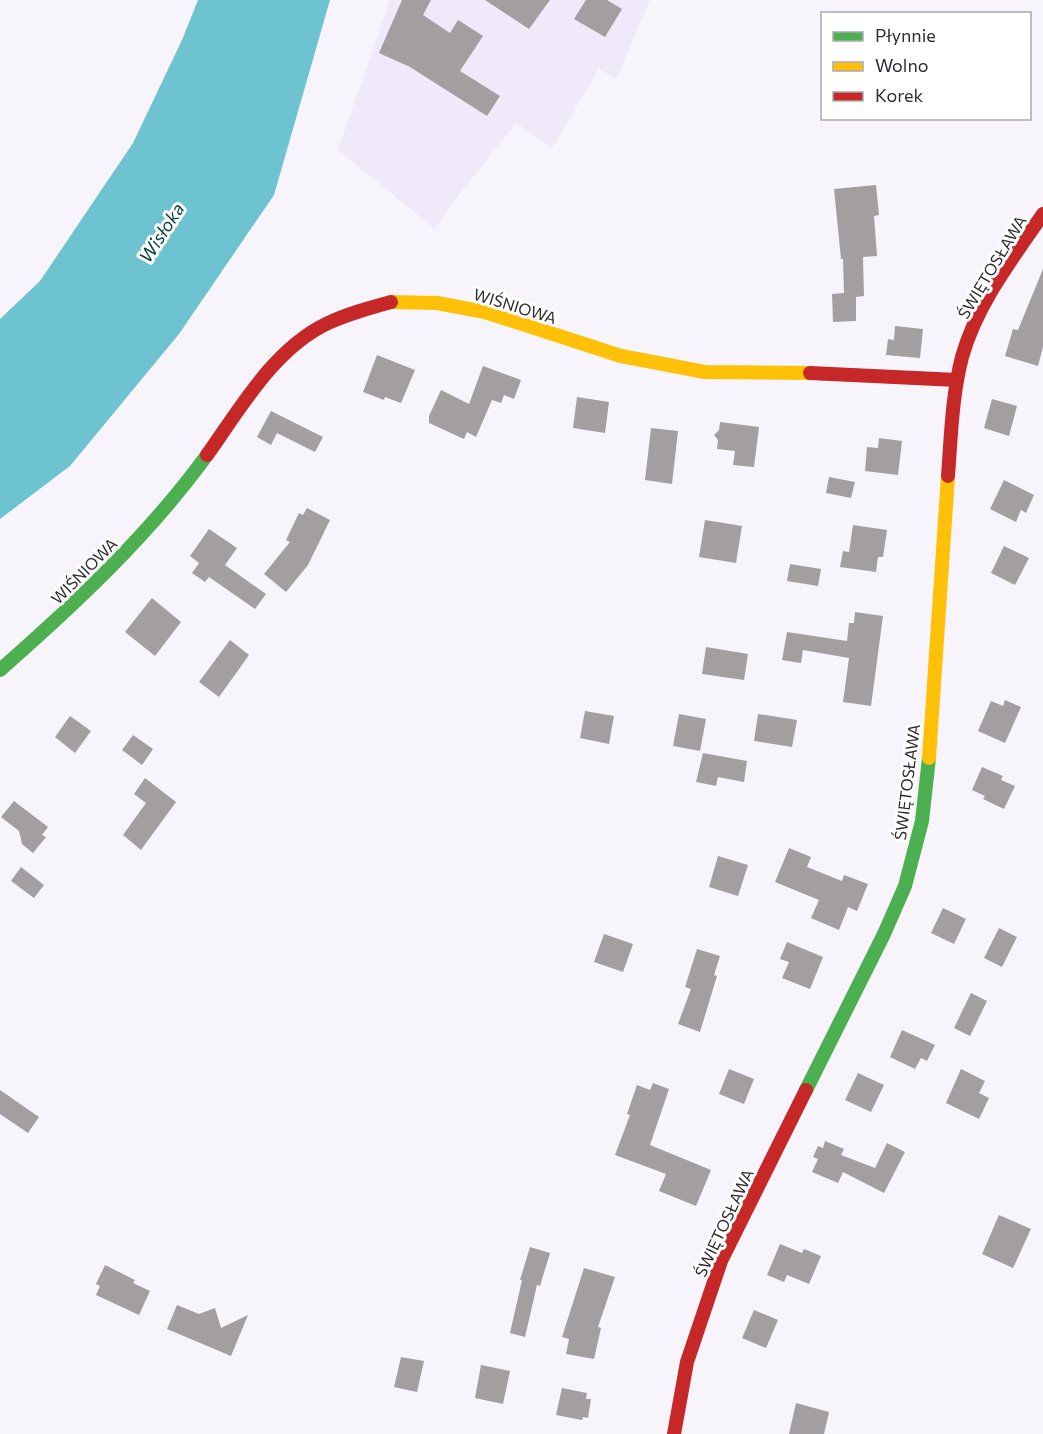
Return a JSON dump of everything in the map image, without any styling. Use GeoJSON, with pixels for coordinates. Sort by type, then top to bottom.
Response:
{"type":"FeatureCollection","features":[{"type":"Feature","properties":{"kind":"street","name":"ŚWIĘTOSŁAWA"},"geometry":{"type":"LineString","coordinates":[[674,1434],[687,1362],[722,1261],[885,934],[911,867],[922,821],[928,774],[951,433],[957,380],[966,345],[982,309],[1043,214]]}},
{"type":"Feature","properties":{"kind":"street","name":"WIŚNIOWA"},"geometry":{"type":"LineString","coordinates":[[0,670],[70,609],[134,544],[186,484],[267,373],[294,345],[324,325],[355,312],[394,301],[437,303],[485,312],[621,356],[705,372],[815,373],[957,380]]}},
{"type":"Feature","properties":{"kind":"shaded area"},"geometry":{"type":"Polygon","coordinates":[[[390,0],[650,0],[616,79],[599,69],[552,148],[516,123],[454,201],[435,229],[338,150],[390,0]]]}},
{"type":"Feature","properties":{"kind":"water","name":"Wisłoka"},"geometry":{"type":"Polygon","coordinates":[[[198,0],[330,0],[274,195],[179,334],[70,466],[0,519],[0,319],[40,281],[133,143],[182,40],[198,0]]]}},
{"type":"Feature","properties":{"kind":"building"},"geometry":{"type":"Polygon","coordinates":[[[402,0],[431,0],[423,15],[450,33],[458,20],[483,36],[460,71],[500,96],[487,116],[410,67],[379,53],[402,0]]]}},
{"type":"Feature","properties":{"kind":"building"},"geometry":{"type":"Polygon","coordinates":[[[485,0],[550,0],[529,29],[485,0]]]}},
{"type":"Feature","properties":{"kind":"building"},"geometry":{"type":"Polygon","coordinates":[[[586,0],[607,0],[622,9],[605,37],[574,19],[586,0]]]}},
{"type":"Feature","properties":{"kind":"building"},"geometry":{"type":"Polygon","coordinates":[[[876,185],[879,215],[874,216],[877,256],[863,257],[864,296],[856,297],[856,321],[833,322],[832,294],[844,293],[843,259],[841,259],[834,189],[876,185]]]}},
{"type":"Feature","properties":{"kind":"building"},"geometry":{"type":"Polygon","coordinates":[[[1043,269],[1043,347],[1038,366],[1005,356],[1013,329],[1018,330],[1043,269]]]}},
{"type":"Feature","properties":{"kind":"building"},"geometry":{"type":"Polygon","coordinates":[[[895,326],[923,329],[920,358],[886,355],[888,339],[894,340],[895,326]]]}},
{"type":"Feature","properties":{"kind":"building"},"geometry":{"type":"Polygon","coordinates":[[[377,355],[415,370],[401,403],[385,397],[384,400],[363,392],[377,355]]]}},
{"type":"Feature","properties":{"kind":"building"},"geometry":{"type":"Polygon","coordinates":[[[483,366],[521,380],[514,399],[504,395],[501,403],[492,400],[476,437],[467,432],[464,439],[429,423],[429,416],[441,390],[469,404],[483,366]]]}},
{"type":"Feature","properties":{"kind":"building"},"geometry":{"type":"Polygon","coordinates":[[[577,397],[609,402],[605,433],[573,428],[577,397]]]}},
{"type":"Feature","properties":{"kind":"building"},"geometry":{"type":"Polygon","coordinates":[[[992,399],[1017,406],[1009,436],[984,428],[992,399]]]}},
{"type":"Feature","properties":{"kind":"building"},"geometry":{"type":"Polygon","coordinates":[[[271,411],[323,437],[315,452],[277,433],[271,445],[257,437],[271,411]]]}},
{"type":"Feature","properties":{"kind":"building"},"geometry":{"type":"Polygon","coordinates":[[[720,422],[759,427],[754,467],[733,465],[735,451],[717,449],[718,440],[714,435],[719,430],[720,422]]]}},
{"type":"Feature","properties":{"kind":"building"},"geometry":{"type":"Polygon","coordinates":[[[651,428],[678,431],[672,484],[645,480],[651,428]]]}},
{"type":"Feature","properties":{"kind":"building"},"geometry":{"type":"Polygon","coordinates":[[[879,438],[902,441],[898,475],[865,471],[867,447],[878,448],[879,438]]]}},
{"type":"Feature","properties":{"kind":"building"},"geometry":{"type":"Polygon","coordinates":[[[829,477],[855,482],[851,498],[826,493],[829,477]]]}},
{"type":"Feature","properties":{"kind":"building"},"geometry":{"type":"Polygon","coordinates":[[[1004,480],[1034,495],[1026,513],[1021,510],[1016,522],[990,509],[1004,480]]]}},
{"type":"Feature","properties":{"kind":"building"},"geometry":{"type":"Polygon","coordinates":[[[307,508],[330,520],[308,565],[286,592],[264,574],[290,542],[286,540],[299,513],[303,515],[307,508]]]}},
{"type":"Feature","properties":{"kind":"building"},"geometry":{"type":"Polygon","coordinates":[[[705,520],[742,526],[736,563],[699,557],[705,520]]]}},
{"type":"Feature","properties":{"kind":"building"},"geometry":{"type":"Polygon","coordinates":[[[853,525],[887,530],[883,557],[878,557],[876,572],[840,567],[843,551],[849,552],[853,525]]]}},
{"type":"Feature","properties":{"kind":"building"},"geometry":{"type":"Polygon","coordinates":[[[209,529],[237,548],[225,565],[266,594],[255,609],[209,577],[205,582],[192,573],[199,563],[190,556],[209,529]]]}},
{"type":"Feature","properties":{"kind":"building"},"geometry":{"type":"Polygon","coordinates":[[[1004,546],[1029,558],[1015,585],[991,573],[1004,546]]]}},
{"type":"Feature","properties":{"kind":"building"},"geometry":{"type":"Polygon","coordinates":[[[790,564],[821,569],[818,586],[787,581],[790,564]]]}},
{"type":"Feature","properties":{"kind":"building"},"geometry":{"type":"Polygon","coordinates":[[[152,598],[181,622],[155,656],[125,632],[152,598]]]}},
{"type":"Feature","properties":{"kind":"building"},"geometry":{"type":"Polygon","coordinates":[[[855,612],[883,616],[871,706],[843,702],[849,658],[803,650],[801,663],[782,660],[787,632],[847,641],[849,623],[854,623],[855,612]]]}},
{"type":"Feature","properties":{"kind":"building"},"geometry":{"type":"Polygon","coordinates":[[[230,640],[249,655],[219,697],[199,682],[230,640]]]}},
{"type":"Feature","properties":{"kind":"building"},"geometry":{"type":"Polygon","coordinates":[[[706,647],[748,654],[744,680],[702,674],[706,647]]]}},
{"type":"Feature","properties":{"kind":"building"},"geometry":{"type":"Polygon","coordinates":[[[1005,700],[1021,707],[1005,743],[978,731],[991,701],[1003,706],[1005,700]]]}},
{"type":"Feature","properties":{"kind":"building"},"geometry":{"type":"Polygon","coordinates":[[[585,711],[614,716],[609,744],[580,738],[585,711]]]}},
{"type":"Feature","properties":{"kind":"building"},"geometry":{"type":"Polygon","coordinates":[[[679,714],[706,719],[700,751],[673,746],[679,714]]]}},
{"type":"Feature","properties":{"kind":"building"},"geometry":{"type":"Polygon","coordinates":[[[758,714],[797,720],[792,747],[754,741],[758,714]]]}},
{"type":"Feature","properties":{"kind":"building"},"geometry":{"type":"Polygon","coordinates":[[[70,716],[91,731],[75,753],[55,737],[70,716]]]}},
{"type":"Feature","properties":{"kind":"building"},"geometry":{"type":"Polygon","coordinates":[[[133,735],[153,749],[142,765],[122,750],[133,735]]]}},
{"type":"Feature","properties":{"kind":"building"},"geometry":{"type":"Polygon","coordinates":[[[703,753],[747,761],[744,782],[718,777],[716,786],[696,782],[703,753]]]}},
{"type":"Feature","properties":{"kind":"building"},"geometry":{"type":"Polygon","coordinates":[[[982,767],[1003,776],[1001,780],[1015,786],[1004,809],[983,799],[985,796],[972,790],[982,767]]]}},
{"type":"Feature","properties":{"kind":"building"},"geometry":{"type":"Polygon","coordinates":[[[145,778],[176,802],[141,850],[123,835],[146,803],[134,794],[145,778]]]}},
{"type":"Feature","properties":{"kind":"building"},"geometry":{"type":"Polygon","coordinates":[[[14,801],[48,827],[42,835],[46,837],[33,853],[22,844],[19,831],[1,817],[14,801]]]}},
{"type":"Feature","properties":{"kind":"building"},"geometry":{"type":"Polygon","coordinates":[[[789,848],[811,857],[807,867],[842,881],[844,875],[868,884],[857,911],[848,907],[839,930],[811,918],[819,900],[775,882],[789,848]]]}},
{"type":"Feature","properties":{"kind":"building"},"geometry":{"type":"Polygon","coordinates":[[[718,856],[748,865],[738,896],[709,887],[718,856]]]}},
{"type":"Feature","properties":{"kind":"building"},"geometry":{"type":"Polygon","coordinates":[[[21,867],[44,885],[34,898],[11,881],[21,867]]]}},
{"type":"Feature","properties":{"kind":"building"},"geometry":{"type":"Polygon","coordinates":[[[943,908],[966,919],[954,944],[931,933],[943,908]]]}},
{"type":"Feature","properties":{"kind":"building"},"geometry":{"type":"Polygon","coordinates":[[[999,928],[1017,937],[1002,967],[984,958],[999,928]]]}},
{"type":"Feature","properties":{"kind":"building"},"geometry":{"type":"Polygon","coordinates":[[[604,934],[633,944],[623,972],[594,962],[604,934]]]}},
{"type":"Feature","properties":{"kind":"building"},"geometry":{"type":"Polygon","coordinates":[[[787,942],[823,957],[810,989],[782,978],[789,962],[780,959],[787,942]]]}},
{"type":"Feature","properties":{"kind":"building"},"geometry":{"type":"Polygon","coordinates":[[[697,949],[720,956],[714,975],[717,976],[700,1032],[678,1024],[691,989],[685,987],[697,949]]]}},
{"type":"Feature","properties":{"kind":"building"},"geometry":{"type":"Polygon","coordinates":[[[971,993],[987,1001],[970,1036],[954,1028],[971,993]]]}},
{"type":"Feature","properties":{"kind":"building"},"geometry":{"type":"Polygon","coordinates":[[[902,1030],[935,1045],[927,1061],[921,1058],[915,1069],[890,1057],[902,1030]]]}},
{"type":"Feature","properties":{"kind":"building"},"geometry":{"type":"Polygon","coordinates":[[[729,1069],[754,1079],[744,1104],[719,1094],[729,1069]]]}},
{"type":"Feature","properties":{"kind":"building"},"geometry":{"type":"Polygon","coordinates":[[[961,1069],[985,1081],[979,1093],[989,1098],[979,1119],[946,1103],[961,1069]]]}},
{"type":"Feature","properties":{"kind":"building"},"geometry":{"type":"Polygon","coordinates":[[[858,1073],[884,1085],[871,1112],[845,1100],[858,1073]]]}},
{"type":"Feature","properties":{"kind":"building"},"geometry":{"type":"Polygon","coordinates":[[[653,1083],[669,1089],[650,1145],[711,1170],[696,1206],[659,1191],[666,1174],[615,1155],[630,1115],[627,1114],[637,1085],[650,1090],[653,1083]]]}},
{"type":"Feature","properties":{"kind":"building"},"geometry":{"type":"Polygon","coordinates":[[[0,1090],[39,1117],[28,1133],[0,1114],[0,1090]]]}},
{"type":"Feature","properties":{"kind":"building"},"geometry":{"type":"Polygon","coordinates":[[[825,1141],[844,1149],[841,1155],[875,1168],[887,1143],[905,1152],[884,1193],[843,1172],[838,1183],[812,1172],[818,1159],[813,1157],[818,1146],[823,1148],[825,1141]]]}},
{"type":"Feature","properties":{"kind":"building"},"geometry":{"type":"Polygon","coordinates":[[[999,1215],[1031,1229],[1013,1268],[982,1254],[999,1215]]]}},
{"type":"Feature","properties":{"kind":"building"},"geometry":{"type":"Polygon","coordinates":[[[780,1244],[802,1253],[804,1249],[821,1256],[809,1284],[787,1275],[784,1282],[767,1275],[780,1244]]]}},
{"type":"Feature","properties":{"kind":"building"},"geometry":{"type":"Polygon","coordinates":[[[530,1247],[550,1253],[540,1286],[537,1285],[525,1337],[510,1333],[522,1280],[520,1280],[530,1247]]]}},
{"type":"Feature","properties":{"kind":"building"},"geometry":{"type":"Polygon","coordinates":[[[105,1265],[135,1280],[133,1283],[150,1291],[139,1315],[96,1295],[100,1286],[96,1284],[105,1265]]]}},
{"type":"Feature","properties":{"kind":"building"},"geometry":{"type":"Polygon","coordinates":[[[584,1268],[615,1277],[598,1327],[601,1328],[594,1359],[566,1354],[569,1339],[562,1337],[584,1268]]]}},
{"type":"Feature","properties":{"kind":"building"},"geometry":{"type":"Polygon","coordinates":[[[177,1305],[199,1314],[215,1308],[221,1328],[248,1315],[231,1356],[167,1329],[177,1305]]]}},
{"type":"Feature","properties":{"kind":"building"},"geometry":{"type":"Polygon","coordinates":[[[754,1310],[778,1320],[766,1348],[742,1338],[754,1310]]]}},
{"type":"Feature","properties":{"kind":"building"},"geometry":{"type":"Polygon","coordinates":[[[401,1357],[424,1361],[417,1392],[394,1387],[401,1357]]]}},
{"type":"Feature","properties":{"kind":"building"},"geometry":{"type":"Polygon","coordinates":[[[481,1365],[510,1371],[503,1404],[475,1398],[481,1365]]]}},
{"type":"Feature","properties":{"kind":"building"},"geometry":{"type":"Polygon","coordinates":[[[562,1388],[587,1393],[586,1399],[591,1399],[588,1418],[583,1417],[582,1420],[556,1415],[562,1388]]]}},
{"type":"Feature","properties":{"kind":"building"},"geometry":{"type":"Polygon","coordinates":[[[796,1403],[829,1412],[824,1434],[789,1434],[796,1403]]]}},
{"type":"Feature","properties":{"kind":"traffic: fast"},"geometry":{"type":"LineString","coordinates":[[0,670],[110,568],[160,513],[207,455]]}},
{"type":"Feature","properties":{"kind":"traffic: fast"},"geometry":{"type":"LineString","coordinates":[[806,1090],[884,934],[905,886],[922,821],[929,758]]}},
{"type":"Feature","properties":{"kind":"traffic: slow"},"geometry":{"type":"LineString","coordinates":[[391,302],[437,303],[485,312],[621,356],[705,372],[810,373]]}},
{"type":"Feature","properties":{"kind":"traffic: slow"},"geometry":{"type":"LineString","coordinates":[[929,758],[948,476]]}},
{"type":"Feature","properties":{"kind":"traffic: jam"},"geometry":{"type":"LineString","coordinates":[[948,476],[956,386],[969,337],[996,282],[1043,214]]}},
{"type":"Feature","properties":{"kind":"traffic: jam"},"geometry":{"type":"LineString","coordinates":[[207,455],[259,382],[290,349],[307,335],[326,324],[391,302]]}},
{"type":"Feature","properties":{"kind":"traffic: jam"},"geometry":{"type":"LineString","coordinates":[[810,373],[957,380]]}},
{"type":"Feature","properties":{"kind":"traffic: jam"},"geometry":{"type":"LineString","coordinates":[[674,1434],[687,1362],[721,1261],[806,1090]]}}]}
